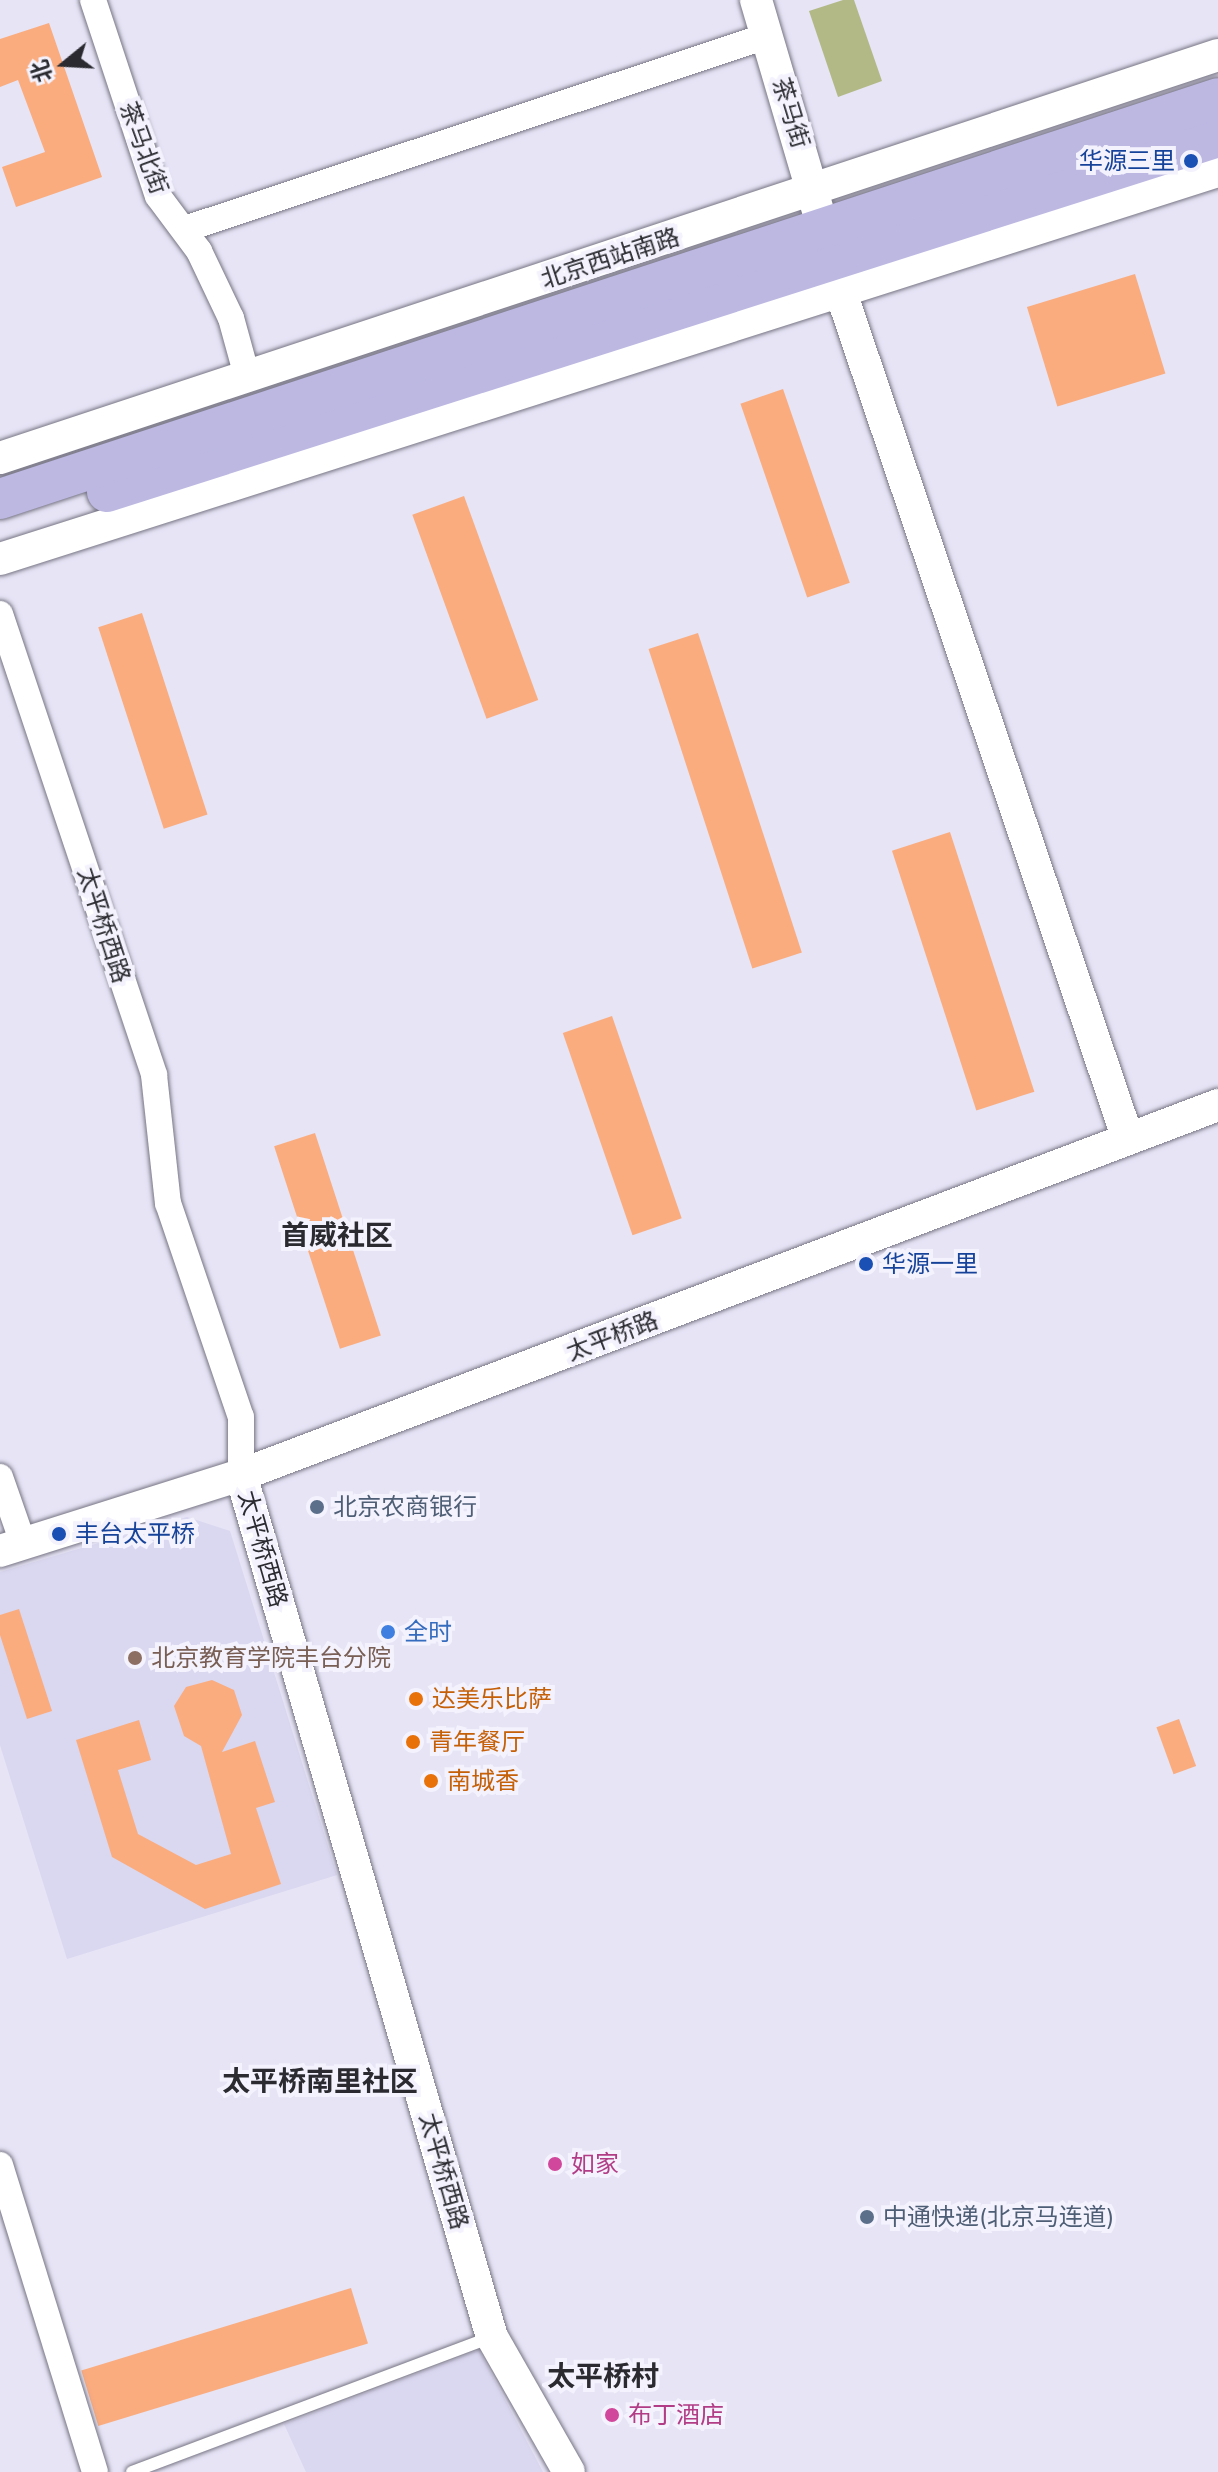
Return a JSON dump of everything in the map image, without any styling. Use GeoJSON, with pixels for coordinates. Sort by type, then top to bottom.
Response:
{"type":"FeatureCollection","features":[{"type":"Feature","properties":{"kind":"main road","name":"北京西站南路"},"geometry":{"type":"LineString","coordinates":[[0,526],[827,244],[1218,98]]}},
{"type":"Feature","properties":{"kind":"main road","name":"北京西站南路"},"geometry":{"type":"LineString","coordinates":[[0,499],[827,244],[1218,137]]}},
{"type":"Feature","properties":{"kind":"street","name":"茶马北街"},"geometry":{"type":"LineString","coordinates":[[93,0],[158,196],[185,229],[231,318],[247,376]]}},
{"type":"Feature","properties":{"kind":"street","name":"茶马街"},"geometry":{"type":"LineString","coordinates":[[756,0],[827,244],[1128,1139]]}},
{"type":"Feature","properties":{"kind":"street"},"geometry":{"type":"LineString","coordinates":[[185,229],[767,36]]}},
{"type":"Feature","properties":{"kind":"street","name":"北京西站南路"},"geometry":{"type":"LineString","coordinates":[[0,559],[827,244],[1218,55]]}},
{"type":"Feature","properties":{"kind":"street","name":"北京西站南路"},"geometry":{"type":"LineString","coordinates":[[0,458],[247,376],[827,244],[1218,171]]}},
{"type":"Feature","properties":{"kind":"street","name":"太平桥西路"},"geometry":{"type":"LineString","coordinates":[[0,614],[154,1075],[168,1203],[241,1417],[241,1475],[492,2337],[569,2472]]}},
{"type":"Feature","properties":{"kind":"street","name":"太平桥路"},"geometry":{"type":"LineString","coordinates":[[11,1547],[241,1475],[1218,1105]]}},
{"type":"Feature","properties":{"kind":"street"},"geometry":{"type":"LineString","coordinates":[[0,1477],[11,1547]]}},
{"type":"Feature","properties":{"kind":"street"},"geometry":{"type":"LineString","coordinates":[[0,2165],[95,2472]]}},
{"type":"Feature","properties":{"kind":"lane"},"geometry":{"type":"LineString","coordinates":[[132,2472],[492,2337]]}},
{"type":"Feature","properties":{"kind":"shaded area","name":"北京教育学院丰台分院"},"geometry":{"type":"Polygon","coordinates":[[[187,1517],[230,1531],[337,1875],[67,1959],[0,1745],[0,1572],[187,1517]]]}},
{"type":"Feature","properties":{"kind":"shaded area"},"geometry":{"type":"Polygon","coordinates":[[[479,2350],[543,2472],[306,2472],[284,2424],[479,2350]]]}},
{"type":"Feature","properties":{"kind":"green space"},"geometry":{"type":"Polygon","coordinates":[[[843,0],[854,0],[882,81],[838,97],[809,11],[843,0]]]}},
{"type":"Feature","properties":{"kind":"building"},"geometry":{"type":"Polygon","coordinates":[[[49,23],[102,177],[16,207],[2,167],[45,152],[18,80],[0,87],[0,39],[49,23]]]}},
{"type":"Feature","properties":{"kind":"building"},"geometry":{"type":"Polygon","coordinates":[[[1135,274],[1165,373],[1057,406],[1027,307],[1135,274]]]}},
{"type":"Feature","properties":{"kind":"building"},"geometry":{"type":"Polygon","coordinates":[[[783,389],[850,583],[807,597],[740,404],[783,389]]]}},
{"type":"Feature","properties":{"kind":"building"},"geometry":{"type":"Polygon","coordinates":[[[464,496],[538,700],[487,719],[412,515],[464,496]]]}},
{"type":"Feature","properties":{"kind":"building"},"geometry":{"type":"Polygon","coordinates":[[[142,613],[208,815],[164,829],[98,627],[142,613]]]}},
{"type":"Feature","properties":{"kind":"building"},"geometry":{"type":"Polygon","coordinates":[[[698,633],[802,953],[752,969],[649,649],[698,633]]]}},
{"type":"Feature","properties":{"kind":"building"},"geometry":{"type":"Polygon","coordinates":[[[950,832],[1034,1092],[976,1110],[892,851],[950,832]]]}},
{"type":"Feature","properties":{"kind":"building"},"geometry":{"type":"Polygon","coordinates":[[[612,1016],[682,1218],[633,1235],[563,1033],[612,1016]]]}},
{"type":"Feature","properties":{"kind":"building"},"geometry":{"type":"Polygon","coordinates":[[[315,1133],[381,1336],[340,1349],[274,1146],[315,1133]]]}},
{"type":"Feature","properties":{"kind":"building"},"geometry":{"type":"Polygon","coordinates":[[[19,1609],[52,1711],[27,1719],[0,1635],[0,1615],[19,1609]]]}},
{"type":"Feature","properties":{"kind":"building"},"geometry":{"type":"Polygon","coordinates":[[[212,1680],[234,1690],[242,1715],[222,1752],[255,1741],[275,1802],[256,1808],[281,1884],[205,1909],[112,1857],[76,1740],[139,1720],[151,1760],[118,1770],[138,1834],[196,1865],[231,1854],[201,1746],[184,1736],[174,1706],[186,1687],[212,1680]]]}},
{"type":"Feature","properties":{"kind":"building"},"geometry":{"type":"Polygon","coordinates":[[[1179,1719],[1196,1766],[1174,1774],[1156,1727],[1179,1719]]]}},
{"type":"Feature","properties":{"kind":"building"},"geometry":{"type":"Polygon","coordinates":[[[351,2288],[368,2343],[98,2426],[81,2370],[351,2288]]]}},
{"type":"Feature","properties":{"kind":"place","name":"华源三里"},"geometry":{"type":"Point","coordinates":[1191,161]}},
{"type":"Feature","properties":{"kind":"place","name":"华源一里"},"geometry":{"type":"Point","coordinates":[866,1264]}},
{"type":"Feature","properties":{"kind":"place","name":"北京农商银行"},"geometry":{"type":"Point","coordinates":[317,1507]}},
{"type":"Feature","properties":{"kind":"place","name":"丰台太平桥"},"geometry":{"type":"Point","coordinates":[59,1534]}},
{"type":"Feature","properties":{"kind":"place","name":"全时"},"geometry":{"type":"Point","coordinates":[388,1632]}},
{"type":"Feature","properties":{"kind":"place","name":"北京教育学院丰台分院"},"geometry":{"type":"Point","coordinates":[135,1658]}},
{"type":"Feature","properties":{"kind":"place","name":"达美乐比萨"},"geometry":{"type":"Point","coordinates":[416,1699]}},
{"type":"Feature","properties":{"kind":"place","name":"青年餐厅"},"geometry":{"type":"Point","coordinates":[413,1742]}},
{"type":"Feature","properties":{"kind":"place","name":"南城香"},"geometry":{"type":"Point","coordinates":[431,1781]}},
{"type":"Feature","properties":{"kind":"place","name":"如家"},"geometry":{"type":"Point","coordinates":[555,2164]}},
{"type":"Feature","properties":{"kind":"place","name":"中通快递(北京马连道)"},"geometry":{"type":"Point","coordinates":[867,2217]}},
{"type":"Feature","properties":{"kind":"place","name":"布丁酒店"},"geometry":{"type":"Point","coordinates":[612,2415]}},
{"type":"Feature","properties":{"kind":"district","name":"首威社区"},"geometry":{"type":"Point","coordinates":[337,1235]}},
{"type":"Feature","properties":{"kind":"district","name":"太平桥南里社区"},"geometry":{"type":"Point","coordinates":[320,2081]}},
{"type":"Feature","properties":{"kind":"district","name":"太平桥村"},"geometry":{"type":"Point","coordinates":[603,2376]}}]}
